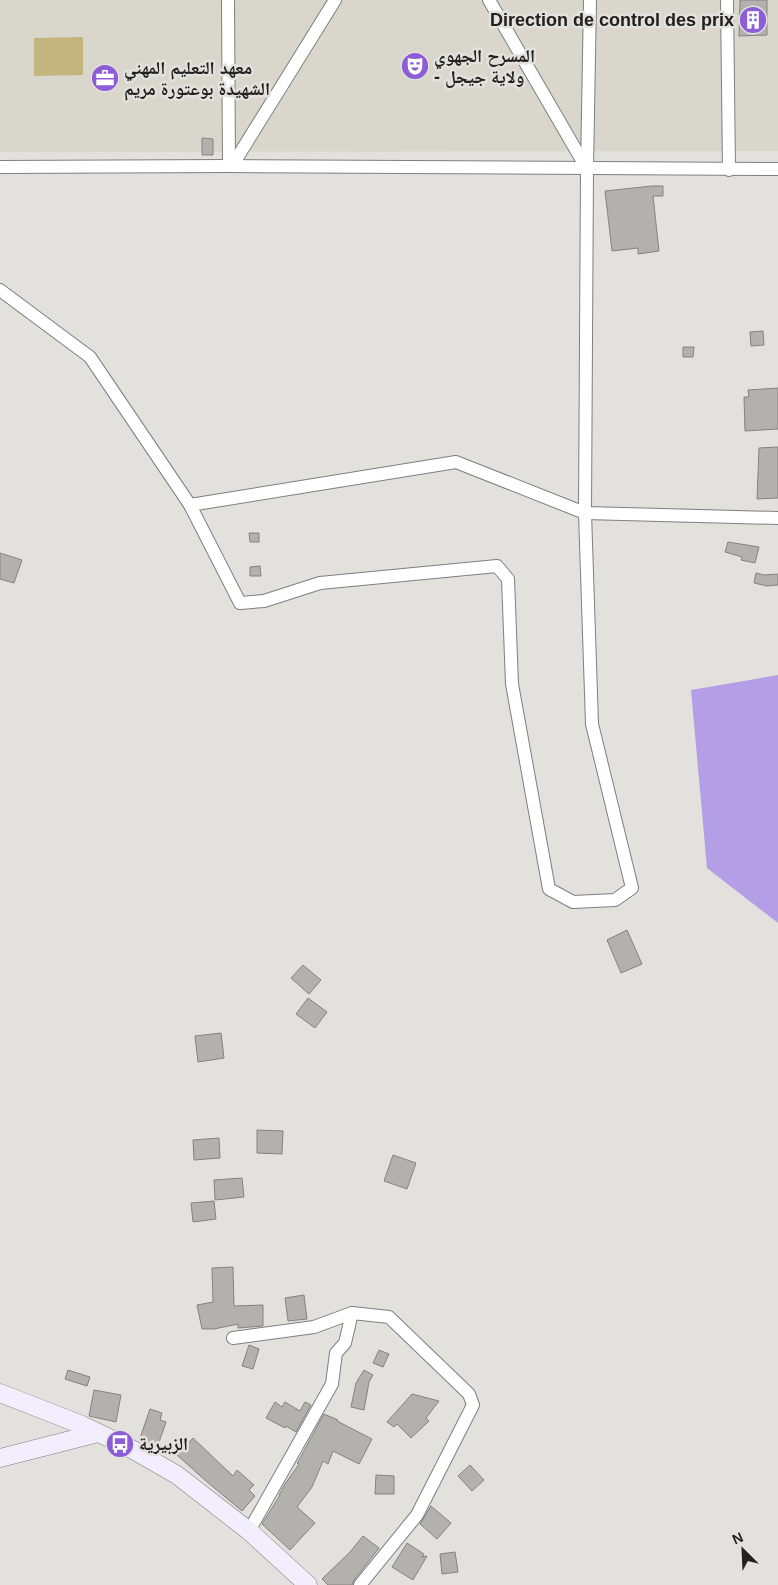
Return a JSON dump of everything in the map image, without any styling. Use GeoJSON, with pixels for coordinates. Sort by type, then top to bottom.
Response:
{"type":"FeatureCollection","features":[{"type":"Feature","properties":{"kind":"main road"},"geometry":{"type":"LineString","coordinates":[[0,1393],[98,1433],[128,1447],[177,1475],[250,1531],[308,1585]]}},
{"type":"Feature","properties":{"kind":"main road"},"geometry":{"type":"LineString","coordinates":[[0,1458],[98,1433]]}},
{"type":"Feature","properties":{"kind":"street"},"geometry":{"type":"LineString","coordinates":[[228,0],[231,166]]}},
{"type":"Feature","properties":{"kind":"street"},"geometry":{"type":"LineString","coordinates":[[231,166],[334,0]]}},
{"type":"Feature","properties":{"kind":"street"},"geometry":{"type":"LineString","coordinates":[[489,0],[587,169]]}},
{"type":"Feature","properties":{"kind":"street"},"geometry":{"type":"LineString","coordinates":[[0,290],[90,357],[190,505],[240,603],[264,601],[320,582],[497,566],[508,579],[512,684],[549,889],[573,902],[615,900],[632,888],[592,724],[585,513],[590,0]]}},
{"type":"Feature","properties":{"kind":"street"},"geometry":{"type":"LineString","coordinates":[[727,0],[729,170]]}},
{"type":"Feature","properties":{"kind":"street"},"geometry":{"type":"LineString","coordinates":[[0,167],[231,166],[778,169]]}},
{"type":"Feature","properties":{"kind":"street"},"geometry":{"type":"LineString","coordinates":[[190,505],[456,462],[585,513],[778,518]]}},
{"type":"Feature","properties":{"kind":"street"},"geometry":{"type":"LineString","coordinates":[[250,1531],[332,1384],[336,1353],[345,1343],[352,1313]]}},
{"type":"Feature","properties":{"kind":"street"},"geometry":{"type":"LineString","coordinates":[[233,1338],[314,1327],[352,1313],[389,1317],[469,1394],[473,1405],[416,1515],[360,1585]]}},
{"type":"Feature","properties":{"kind":"shaded area"},"geometry":{"type":"Polygon","coordinates":[[[0,0],[778,0],[778,151],[0,152],[0,0]]]}},
{"type":"Feature","properties":{"kind":"shaded area"},"geometry":{"type":"Polygon","coordinates":[[[83,37],[83,75],[34,76],[34,38],[83,37]]]}},
{"type":"Feature","properties":{"kind":"shaded area"},"geometry":{"type":"Polygon","coordinates":[[[778,675],[778,923],[707,868],[691,690],[778,675]]]}},
{"type":"Feature","properties":{"kind":"building","name":"Direction de control des prix"},"geometry":{"type":"Polygon","coordinates":[[[740,0],[767,0],[767,35],[739,36],[740,0]]]}},
{"type":"Feature","properties":{"kind":"building"},"geometry":{"type":"Polygon","coordinates":[[[202,138],[213,139],[213,155],[202,155],[202,138]]]}},
{"type":"Feature","properties":{"kind":"building"},"geometry":{"type":"Polygon","coordinates":[[[663,186],[663,196],[653,196],[659,251],[638,254],[638,248],[612,251],[605,191],[663,186]]]}},
{"type":"Feature","properties":{"kind":"building"},"geometry":{"type":"Polygon","coordinates":[[[763,331],[764,345],[751,346],[750,332],[763,331]]]}},
{"type":"Feature","properties":{"kind":"building"},"geometry":{"type":"Polygon","coordinates":[[[683,347],[694,347],[693,357],[683,357],[683,347]]]}},
{"type":"Feature","properties":{"kind":"building"},"geometry":{"type":"Polygon","coordinates":[[[778,388],[778,429],[745,431],[744,397],[749,397],[748,390],[778,388]]]}},
{"type":"Feature","properties":{"kind":"building"},"geometry":{"type":"Polygon","coordinates":[[[778,447],[778,498],[757,499],[759,448],[778,447]]]}},
{"type":"Feature","properties":{"kind":"building"},"geometry":{"type":"Polygon","coordinates":[[[249,533],[259,533],[259,542],[250,542],[249,533]]]}},
{"type":"Feature","properties":{"kind":"building"},"geometry":{"type":"Polygon","coordinates":[[[728,542],[759,547],[755,563],[741,560],[742,557],[725,552],[728,542]]]}},
{"type":"Feature","properties":{"kind":"building"},"geometry":{"type":"Polygon","coordinates":[[[0,553],[22,560],[14,583],[0,579],[0,553]]]}},
{"type":"Feature","properties":{"kind":"building"},"geometry":{"type":"Polygon","coordinates":[[[260,566],[261,576],[250,576],[250,567],[260,566]]]}},
{"type":"Feature","properties":{"kind":"building"},"geometry":{"type":"Polygon","coordinates":[[[756,573],[764,575],[778,574],[778,585],[767,586],[754,583],[756,573]]]}},
{"type":"Feature","properties":{"kind":"building"},"geometry":{"type":"Polygon","coordinates":[[[627,930],[642,964],[621,973],[607,940],[627,930]]]}},
{"type":"Feature","properties":{"kind":"building"},"geometry":{"type":"Polygon","coordinates":[[[303,965],[321,980],[309,994],[291,978],[303,965]]]}},
{"type":"Feature","properties":{"kind":"building"},"geometry":{"type":"Polygon","coordinates":[[[308,998],[327,1012],[315,1028],[296,1014],[308,998]]]}},
{"type":"Feature","properties":{"kind":"building"},"geometry":{"type":"Polygon","coordinates":[[[221,1033],[224,1058],[198,1062],[195,1036],[221,1033]]]}},
{"type":"Feature","properties":{"kind":"building"},"geometry":{"type":"Polygon","coordinates":[[[257,1130],[283,1131],[282,1154],[257,1153],[257,1130]]]}},
{"type":"Feature","properties":{"kind":"building"},"geometry":{"type":"Polygon","coordinates":[[[219,1138],[220,1158],[194,1160],[193,1140],[219,1138]]]}},
{"type":"Feature","properties":{"kind":"building"},"geometry":{"type":"Polygon","coordinates":[[[393,1155],[416,1163],[407,1189],[384,1181],[393,1155]]]}},
{"type":"Feature","properties":{"kind":"building"},"geometry":{"type":"Polygon","coordinates":[[[242,1178],[244,1197],[215,1200],[214,1180],[242,1178]]]}},
{"type":"Feature","properties":{"kind":"building"},"geometry":{"type":"Polygon","coordinates":[[[214,1201],[216,1219],[193,1222],[191,1203],[214,1201]]]}},
{"type":"Feature","properties":{"kind":"building"},"geometry":{"type":"Polygon","coordinates":[[[233,1267],[234,1306],[263,1305],[263,1326],[238,1328],[238,1324],[214,1329],[202,1329],[197,1305],[213,1302],[212,1268],[233,1267]]]}},
{"type":"Feature","properties":{"kind":"building"},"geometry":{"type":"Polygon","coordinates":[[[304,1295],[307,1319],[288,1321],[285,1298],[304,1295]]]}},
{"type":"Feature","properties":{"kind":"building"},"geometry":{"type":"Polygon","coordinates":[[[249,1345],[259,1349],[253,1369],[242,1366],[249,1345]]]}},
{"type":"Feature","properties":{"kind":"building"},"geometry":{"type":"Polygon","coordinates":[[[379,1350],[389,1354],[383,1367],[373,1363],[379,1350]]]}},
{"type":"Feature","properties":{"kind":"building"},"geometry":{"type":"Polygon","coordinates":[[[68,1370],[90,1377],[87,1386],[65,1379],[68,1370]]]}},
{"type":"Feature","properties":{"kind":"building"},"geometry":{"type":"Polygon","coordinates":[[[364,1370],[373,1375],[369,1382],[364,1410],[351,1407],[356,1383],[364,1370]]]}},
{"type":"Feature","properties":{"kind":"building"},"geometry":{"type":"Polygon","coordinates":[[[94,1390],[121,1395],[116,1422],[89,1416],[94,1390]]]}},
{"type":"Feature","properties":{"kind":"building"},"geometry":{"type":"Polygon","coordinates":[[[412,1394],[439,1401],[426,1418],[429,1421],[411,1438],[397,1424],[394,1427],[387,1422],[412,1394]]]}},
{"type":"Feature","properties":{"kind":"building"},"geometry":{"type":"Polygon","coordinates":[[[275,1402],[282,1407],[285,1402],[300,1411],[305,1402],[311,1405],[296,1432],[266,1418],[275,1402]]]}},
{"type":"Feature","properties":{"kind":"building"},"geometry":{"type":"Polygon","coordinates":[[[150,1409],[162,1413],[160,1420],[166,1422],[157,1448],[139,1441],[150,1409]]]}},
{"type":"Feature","properties":{"kind":"building"},"geometry":{"type":"Polygon","coordinates":[[[324,1414],[372,1439],[359,1464],[333,1451],[328,1464],[323,1461],[312,1487],[297,1507],[315,1523],[290,1550],[262,1524],[299,1464],[297,1463],[324,1414]]]}},
{"type":"Feature","properties":{"kind":"building"},"geometry":{"type":"Polygon","coordinates":[[[193,1438],[233,1476],[237,1470],[254,1485],[249,1490],[255,1496],[242,1511],[177,1455],[193,1438]]]}},
{"type":"Feature","properties":{"kind":"building"},"geometry":{"type":"Polygon","coordinates":[[[470,1465],[484,1480],[472,1491],[458,1476],[470,1465]]]}},
{"type":"Feature","properties":{"kind":"building"},"geometry":{"type":"Polygon","coordinates":[[[376,1475],[394,1476],[394,1494],[375,1494],[376,1475]]]}},
{"type":"Feature","properties":{"kind":"building"},"geometry":{"type":"Polygon","coordinates":[[[431,1506],[451,1523],[437,1539],[420,1524],[431,1506]]]}},
{"type":"Feature","properties":{"kind":"building"},"geometry":{"type":"Polygon","coordinates":[[[363,1536],[379,1548],[352,1585],[328,1585],[322,1579],[350,1552],[363,1536]]]}},
{"type":"Feature","properties":{"kind":"building"},"geometry":{"type":"Polygon","coordinates":[[[407,1543],[424,1554],[422,1557],[427,1556],[413,1580],[392,1567],[407,1543]]]}},
{"type":"Feature","properties":{"kind":"building"},"geometry":{"type":"Polygon","coordinates":[[[455,1552],[458,1572],[442,1574],[440,1554],[455,1552]]]}},
{"type":"Feature","properties":{"kind":"place","name":"Direction de control des prix"},"geometry":{"type":"Point","coordinates":[753,20]}},
{"type":"Feature","properties":{"kind":"place","name":"المسرح الجهوي - ولاية جيجل"},"geometry":{"type":"Point","coordinates":[415,66]}},
{"type":"Feature","properties":{"kind":"place","name":"معهد التعليم المهني الشهيدة بوعتورة مريم"},"geometry":{"type":"Point","coordinates":[105,78]}},
{"type":"Feature","properties":{"kind":"place","name":"الزبيرية"},"geometry":{"type":"Point","coordinates":[120,1444]}}]}
